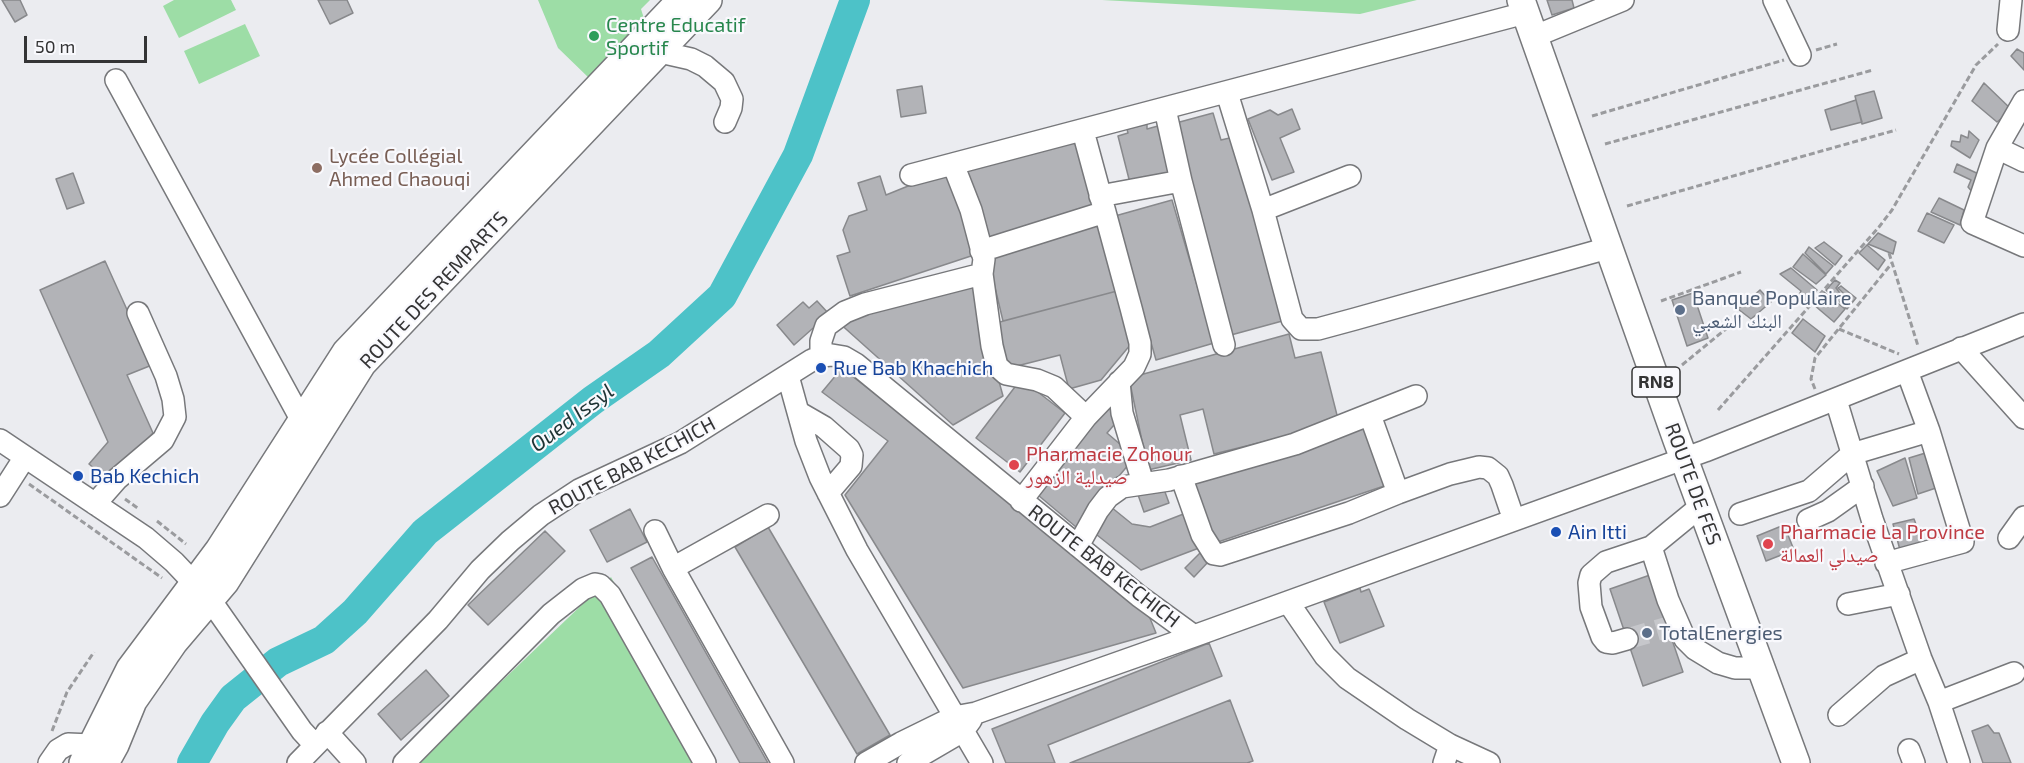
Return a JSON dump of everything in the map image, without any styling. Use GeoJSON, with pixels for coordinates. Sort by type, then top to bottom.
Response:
{"type":"FeatureCollection","features":[{"type":"Feature","properties":{"kind":"main road","name":"ROUTE DES REMPARTS"},"geometry":{"type":"LineString","coordinates":[[202,591],[225,582],[362,364],[650,47],[681,0]]}},
{"type":"Feature","properties":{"kind":"main road","name":"ROUTE DES REMPARTS"},"geometry":{"type":"LineString","coordinates":[[93,757],[130,669],[202,591],[219,550],[351,346],[650,47],[708,0]]}},
{"type":"Feature","properties":{"kind":"main road","name":"ROUTE DE FES"},"geometry":{"type":"LineString","coordinates":[[1526,17],[1701,506],[1796,763]]}},
{"type":"Feature","properties":{"kind":"street"},"geometry":{"type":"LineString","coordinates":[[911,176],[1526,17],[1623,0]]}},
{"type":"Feature","properties":{"kind":"street"},"geometry":{"type":"LineString","coordinates":[[1774,0],[1800,55]]}},
{"type":"Feature","properties":{"kind":"street"},"geometry":{"type":"LineString","coordinates":[[2008,30],[2011,0]]}},
{"type":"Feature","properties":{"kind":"street"},"geometry":{"type":"LineString","coordinates":[[650,47],[691,59],[705,66],[724,82],[732,99],[725,122]]}},
{"type":"Feature","properties":{"kind":"street"},"geometry":{"type":"LineString","coordinates":[[116,80],[302,421]]}},
{"type":"Feature","properties":{"kind":"street"},"geometry":{"type":"LineString","coordinates":[[1227,93],[1263,210],[1292,319],[1298,327],[1308,330],[1367,316],[1608,248]]}},
{"type":"Feature","properties":{"kind":"street"},"geometry":{"type":"LineString","coordinates":[[2024,101],[1996,148],[1972,223],[2024,246]]}},
{"type":"Feature","properties":{"kind":"street"},"geometry":{"type":"LineString","coordinates":[[1165,109],[1181,181],[1224,345]]}},
{"type":"Feature","properties":{"kind":"street"},"geometry":{"type":"LineString","coordinates":[[1021,501],[1086,417],[1138,362],[1140,343],[1083,131]]}},
{"type":"Feature","properties":{"kind":"street"},"geometry":{"type":"LineString","coordinates":[[1996,148],[2024,161]]}},
{"type":"Feature","properties":{"kind":"street"},"geometry":{"type":"LineString","coordinates":[[953,164],[971,210],[984,259],[982,274],[992,346],[1000,370],[1006,374],[1037,380],[1054,387],[1086,417]]}},
{"type":"Feature","properties":{"kind":"street"},"geometry":{"type":"LineString","coordinates":[[1263,210],[1350,176]]}},
{"type":"Feature","properties":{"kind":"street"},"geometry":{"type":"LineString","coordinates":[[981,251],[1102,204],[1181,181]]}},
{"type":"Feature","properties":{"kind":"street"},"geometry":{"type":"LineString","coordinates":[[821,356],[821,341],[826,326],[845,312],[865,304],[982,274]]}},
{"type":"Feature","properties":{"kind":"street"},"geometry":{"type":"LineString","coordinates":[[95,504],[117,479],[163,440],[175,417],[173,399],[166,376],[138,313]]}},
{"type":"Feature","properties":{"kind":"street"},"geometry":{"type":"LineString","coordinates":[[908,763],[958,724],[976,713],[1684,459],[2024,324]]}},
{"type":"Feature","properties":{"kind":"street"},"geometry":{"type":"LineString","coordinates":[[1961,348],[2024,417]]}},
{"type":"Feature","properties":{"kind":"street","name":"ROUTE BAB KECHICH"},"geometry":{"type":"LineString","coordinates":[[298,763],[315,736],[438,620],[480,570],[510,540],[541,514],[579,490],[680,443],[821,356],[844,357],[856,364],[1139,596],[1194,636]]}},
{"type":"Feature","properties":{"kind":"street"},"geometry":{"type":"LineString","coordinates":[[1887,563],[1963,542],[1929,430],[1915,367]]}},
{"type":"Feature","properties":{"kind":"street"},"geometry":{"type":"LineString","coordinates":[[788,376],[806,441],[828,493],[857,550],[982,763]]}},
{"type":"Feature","properties":{"kind":"street"},"geometry":{"type":"LineString","coordinates":[[1119,382],[1122,413],[1143,483]]}},
{"type":"Feature","properties":{"kind":"street"},"geometry":{"type":"LineString","coordinates":[[1078,546],[1098,510],[1108,497],[1122,487],[1181,476],[1295,444],[1416,396]]}},
{"type":"Feature","properties":{"kind":"street"},"geometry":{"type":"LineString","coordinates":[[1828,402],[1852,454],[1887,563],[1939,702],[1959,763]]}},
{"type":"Feature","properties":{"kind":"street"},"geometry":{"type":"LineString","coordinates":[[798,412],[831,432],[849,449],[852,455],[851,466],[828,493]]}},
{"type":"Feature","properties":{"kind":"street"},"geometry":{"type":"LineString","coordinates":[[1370,415],[1398,493]]}},
{"type":"Feature","properties":{"kind":"street"},"geometry":{"type":"LineString","coordinates":[[1740,514],[1809,491],[1852,454],[1929,430]]}},
{"type":"Feature","properties":{"kind":"street"},"geometry":{"type":"LineString","coordinates":[[0,440],[146,538],[202,591],[315,736],[355,763]]}},
{"type":"Feature","properties":{"kind":"street"},"geometry":{"type":"LineString","coordinates":[[0,496],[25,457]]}},
{"type":"Feature","properties":{"kind":"street"},"geometry":{"type":"LineString","coordinates":[[1181,476],[1202,535],[1214,554],[1220,555],[1255,546],[1450,474],[1479,467],[1488,468],[1498,476],[1514,520]]}},
{"type":"Feature","properties":{"kind":"street"},"geometry":{"type":"LineString","coordinates":[[1808,520],[1828,511],[1863,486]]}},
{"type":"Feature","properties":{"kind":"street"},"geometry":{"type":"LineString","coordinates":[[1627,639],[1606,642],[1602,637],[1591,607],[1589,582],[1591,574],[1606,562],[1651,547],[1701,506]]}},
{"type":"Feature","properties":{"kind":"street"},"geometry":{"type":"LineString","coordinates":[[673,568],[768,515]]}},
{"type":"Feature","properties":{"kind":"street"},"geometry":{"type":"LineString","coordinates":[[2009,538],[2024,517]]}},
{"type":"Feature","properties":{"kind":"street"},"geometry":{"type":"LineString","coordinates":[[655,531],[673,568],[783,763]]}},
{"type":"Feature","properties":{"kind":"street"},"geometry":{"type":"LineString","coordinates":[[1651,547],[1668,600],[1673,626],[1695,649],[1718,663],[1735,668],[1762,668]]}},
{"type":"Feature","properties":{"kind":"street"},"geometry":{"type":"LineString","coordinates":[[405,763],[551,614],[583,589],[595,584],[600,585],[610,595],[705,763]]}},
{"type":"Feature","properties":{"kind":"street"},"geometry":{"type":"LineString","coordinates":[[1848,604],[1899,594]]}},
{"type":"Feature","properties":{"kind":"street"},"geometry":{"type":"LineString","coordinates":[[1287,602],[1325,656],[1347,678],[1407,719],[1447,754],[1489,763]]}},
{"type":"Feature","properties":{"kind":"street"},"geometry":{"type":"LineString","coordinates":[[1839,715],[1884,676],[1921,659]]}},
{"type":"Feature","properties":{"kind":"street"},"geometry":{"type":"LineString","coordinates":[[1939,702],[2014,673]]}},
{"type":"Feature","properties":{"kind":"street"},"geometry":{"type":"LineString","coordinates":[[866,763],[901,743],[958,724]]}},
{"type":"Feature","properties":{"kind":"street"},"geometry":{"type":"LineString","coordinates":[[49,763],[57,750],[68,744],[93,757]]}},
{"type":"Feature","properties":{"kind":"path"},"geometry":{"type":"LineString","coordinates":[[1718,410],[1892,210],[1976,65],[1983,56],[2004,39],[2008,30]]}},
{"type":"Feature","properties":{"kind":"path"},"geometry":{"type":"LineString","coordinates":[[1592,116],[1837,44]]}},
{"type":"Feature","properties":{"kind":"path"},"geometry":{"type":"LineString","coordinates":[[1605,144],[1873,70]]}},
{"type":"Feature","properties":{"kind":"path"},"geometry":{"type":"LineString","coordinates":[[1627,206],[1896,130]]}},
{"type":"Feature","properties":{"kind":"path"},"geometry":{"type":"LineString","coordinates":[[1889,253],[1915,367]]}},
{"type":"Feature","properties":{"kind":"path"},"geometry":{"type":"LineString","coordinates":[[1828,402],[1811,379],[1815,358],[1892,263]]}},
{"type":"Feature","properties":{"kind":"path"},"geometry":{"type":"LineString","coordinates":[[1661,301],[1741,272]]}},
{"type":"Feature","properties":{"kind":"path"},"geometry":{"type":"LineString","coordinates":[[1682,365],[1738,319]]}},
{"type":"Feature","properties":{"kind":"path"},"geometry":{"type":"LineString","coordinates":[[1839,329],[1915,367]]}},
{"type":"Feature","properties":{"kind":"path"},"geometry":{"type":"LineString","coordinates":[[25,481],[162,578]]}},
{"type":"Feature","properties":{"kind":"path"},"geometry":{"type":"LineString","coordinates":[[50,737],[67,692],[94,652]]}},
{"type":"Feature","properties":{"kind":"green space"},"geometry":{"type":"Polygon","coordinates":[[[174,0],[231,0],[236,10],[179,38],[163,6],[174,0]]]}},
{"type":"Feature","properties":{"kind":"green space","name":"Centre Educatif Sportif"},"geometry":{"type":"Polygon","coordinates":[[[538,0],[650,0],[641,9],[646,25],[589,78],[558,48],[538,0]]]}},
{"type":"Feature","properties":{"kind":"green space"},"geometry":{"type":"Polygon","coordinates":[[[1102,0],[1417,0],[1360,14],[1102,0]]]}},
{"type":"Feature","properties":{"kind":"green space"},"geometry":{"type":"Polygon","coordinates":[[[245,24],[260,56],[199,84],[184,51],[245,24]]]}},
{"type":"Feature","properties":{"kind":"green space"},"geometry":{"type":"Polygon","coordinates":[[[611,577],[713,763],[416,763],[611,577]]]}},
{"type":"Feature","properties":{"kind":"building"},"geometry":{"type":"Polygon","coordinates":[[[2,0],[20,0],[27,15],[15,22],[2,0]]]}},
{"type":"Feature","properties":{"kind":"building"},"geometry":{"type":"Polygon","coordinates":[[[318,0],[347,0],[353,13],[330,24],[318,0]]]}},
{"type":"Feature","properties":{"kind":"building"},"geometry":{"type":"Polygon","coordinates":[[[1547,0],[1572,0],[1574,8],[1552,15],[1547,0]]]}},
{"type":"Feature","properties":{"kind":"building"},"geometry":{"type":"Polygon","coordinates":[[[2017,49],[2024,53],[2024,70],[2011,56],[2017,49]]]}},
{"type":"Feature","properties":{"kind":"building"},"geometry":{"type":"Polygon","coordinates":[[[1984,83],[2012,110],[1997,122],[1972,101],[1984,83]]]}},
{"type":"Feature","properties":{"kind":"building"},"geometry":{"type":"Polygon","coordinates":[[[922,86],[926,113],[901,117],[897,90],[922,86]]]}},
{"type":"Feature","properties":{"kind":"building"},"geometry":{"type":"Polygon","coordinates":[[[1874,91],[1882,118],[1862,124],[1855,96],[1874,91]]]}},
{"type":"Feature","properties":{"kind":"building"},"geometry":{"type":"Polygon","coordinates":[[[1856,100],[1862,122],[1831,130],[1825,110],[1856,100]]]}},
{"type":"Feature","properties":{"kind":"building"},"geometry":{"type":"Polygon","coordinates":[[[1292,109],[1300,129],[1280,138],[1294,172],[1272,180],[1248,119],[1270,110],[1278,115],[1292,109]]]}},
{"type":"Feature","properties":{"kind":"building"},"geometry":{"type":"Polygon","coordinates":[[[1213,113],[1221,140],[1238,136],[1286,320],[1231,335],[1176,123],[1213,113]]]}},
{"type":"Feature","properties":{"kind":"building"},"geometry":{"type":"Polygon","coordinates":[[[1147,124],[1147,129],[1158,126],[1171,176],[1131,187],[1118,136],[1128,133],[1127,129],[1147,124]]]}},
{"type":"Feature","properties":{"kind":"building"},"geometry":{"type":"Polygon","coordinates":[[[1969,131],[1979,140],[1970,158],[1951,146],[1952,141],[1960,142],[1961,135],[1968,138],[1969,131]]]}},
{"type":"Feature","properties":{"kind":"building"},"geometry":{"type":"Polygon","coordinates":[[[1075,138],[1096,212],[984,243],[964,169],[1075,138]]]}},
{"type":"Feature","properties":{"kind":"building"},"geometry":{"type":"Polygon","coordinates":[[[1957,164],[1983,176],[1974,194],[1968,187],[1971,180],[1954,172],[1957,164]]]}},
{"type":"Feature","properties":{"kind":"building"},"geometry":{"type":"Polygon","coordinates":[[[950,169],[974,255],[850,296],[837,256],[850,252],[843,230],[849,216],[867,210],[858,183],[880,176],[886,195],[950,169]]]}},
{"type":"Feature","properties":{"kind":"building"},"geometry":{"type":"Polygon","coordinates":[[[73,173],[84,203],[67,209],[56,179],[73,173]]]}},
{"type":"Feature","properties":{"kind":"building"},"geometry":{"type":"Polygon","coordinates":[[[1939,198],[1964,210],[1960,225],[1931,212],[1939,198]]]}},
{"type":"Feature","properties":{"kind":"building"},"geometry":{"type":"Polygon","coordinates":[[[1172,200],[1214,343],[1156,360],[1115,216],[1172,200]]]}},
{"type":"Feature","properties":{"kind":"building"},"geometry":{"type":"Polygon","coordinates":[[[1927,213],[1954,225],[1944,243],[1918,231],[1927,213]]]}},
{"type":"Feature","properties":{"kind":"building"},"geometry":{"type":"Polygon","coordinates":[[[1098,221],[1117,291],[1003,321],[987,254],[1098,221]]]}},
{"type":"Feature","properties":{"kind":"building"},"geometry":{"type":"Polygon","coordinates":[[[1878,233],[1896,242],[1893,254],[1868,244],[1878,233]]]}},
{"type":"Feature","properties":{"kind":"building"},"geometry":{"type":"Polygon","coordinates":[[[1824,242],[1842,256],[1835,265],[1815,248],[1824,242]]]}},
{"type":"Feature","properties":{"kind":"building"},"geometry":{"type":"Polygon","coordinates":[[[1867,245],[1885,260],[1878,270],[1859,253],[1867,245]]]}},
{"type":"Feature","properties":{"kind":"building"},"geometry":{"type":"Polygon","coordinates":[[[1809,247],[1833,266],[1826,274],[1805,253],[1809,247]]]}},
{"type":"Feature","properties":{"kind":"building"},"geometry":{"type":"Polygon","coordinates":[[[1803,254],[1826,275],[1816,284],[1793,267],[1803,254]]]}},
{"type":"Feature","properties":{"kind":"building"},"geometry":{"type":"Polygon","coordinates":[[[105,261],[152,365],[127,375],[153,433],[110,482],[89,464],[108,442],[40,290],[105,261]]]}},
{"type":"Feature","properties":{"kind":"building"},"geometry":{"type":"Polygon","coordinates":[[[1791,268],[1817,290],[1808,303],[1799,295],[1801,291],[1780,274],[1791,268]]]}},
{"type":"Feature","properties":{"kind":"building"},"geometry":{"type":"Polygon","coordinates":[[[1835,280],[1840,283],[1836,288],[1840,293],[1836,300],[1826,290],[1835,280]]]}},
{"type":"Feature","properties":{"kind":"building"},"geometry":{"type":"Polygon","coordinates":[[[972,283],[1003,396],[953,425],[837,321],[972,283]]]}},
{"type":"Feature","properties":{"kind":"building"},"geometry":{"type":"Polygon","coordinates":[[[1841,286],[1856,298],[1847,309],[1838,300],[1844,294],[1838,288],[1841,286]]]}},
{"type":"Feature","properties":{"kind":"building"},"geometry":{"type":"Polygon","coordinates":[[[1760,290],[1771,302],[1751,319],[1738,309],[1760,290]]]}},
{"type":"Feature","properties":{"kind":"building"},"geometry":{"type":"Polygon","coordinates":[[[1117,291],[1131,344],[1101,380],[1069,389],[1060,355],[1009,368],[996,323],[1117,291]]]}},
{"type":"Feature","properties":{"kind":"building"},"geometry":{"type":"Polygon","coordinates":[[[1824,292],[1845,309],[1834,322],[1814,305],[1824,292]]]}},
{"type":"Feature","properties":{"kind":"building"},"geometry":{"type":"Polygon","coordinates":[[[1693,293],[1708,338],[1687,346],[1672,300],[1693,293]]]}},
{"type":"Feature","properties":{"kind":"building"},"geometry":{"type":"Polygon","coordinates":[[[817,301],[829,314],[794,345],[777,325],[803,302],[809,308],[817,301]]]}},
{"type":"Feature","properties":{"kind":"building"},"geometry":{"type":"Polygon","coordinates":[[[1803,319],[1825,336],[1815,352],[1792,333],[1803,319]]]}},
{"type":"Feature","properties":{"kind":"building"},"geometry":{"type":"Polygon","coordinates":[[[1289,334],[1295,358],[1321,352],[1339,423],[1214,454],[1203,409],[1180,415],[1191,460],[1148,470],[1129,378],[1289,334]]]}},
{"type":"Feature","properties":{"kind":"building"},"geometry":{"type":"Polygon","coordinates":[[[842,368],[1145,606],[1156,633],[963,688],[845,495],[888,441],[822,392],[842,368]]]}},
{"type":"Feature","properties":{"kind":"building"},"geometry":{"type":"Polygon","coordinates":[[[1021,379],[1065,413],[1020,472],[976,438],[1021,379]]]}},
{"type":"Feature","properties":{"kind":"building"},"geometry":{"type":"Polygon","coordinates":[[[1105,404],[1121,417],[1107,433],[1135,457],[1076,527],[1032,490],[1105,404]]]}},
{"type":"Feature","properties":{"kind":"building"},"geometry":{"type":"Polygon","coordinates":[[[1369,422],[1390,484],[1209,545],[1188,482],[1369,422]]]}},
{"type":"Feature","properties":{"kind":"building"},"geometry":{"type":"Polygon","coordinates":[[[1932,451],[1942,486],[1918,494],[1909,458],[1932,451]]]}},
{"type":"Feature","properties":{"kind":"building"},"geometry":{"type":"Polygon","coordinates":[[[1905,458],[1917,498],[1893,506],[1877,471],[1905,458]]]}},
{"type":"Feature","properties":{"kind":"building"},"geometry":{"type":"Polygon","coordinates":[[[1161,481],[1169,503],[1144,512],[1136,489],[1161,481]]]}},
{"type":"Feature","properties":{"kind":"building"},"geometry":{"type":"Polygon","coordinates":[[[1111,507],[1132,524],[1150,527],[1186,513],[1199,548],[1141,570],[1092,531],[1111,507]]]}},
{"type":"Feature","properties":{"kind":"building"},"geometry":{"type":"Polygon","coordinates":[[[630,509],[647,542],[607,562],[590,530],[630,509]]]}},
{"type":"Feature","properties":{"kind":"building"},"geometry":{"type":"Polygon","coordinates":[[[1914,519],[1924,545],[1900,550],[1893,524],[1914,519]]]}},
{"type":"Feature","properties":{"kind":"building"},"geometry":{"type":"Polygon","coordinates":[[[1784,525],[1794,550],[1766,561],[1757,536],[1784,525]]]}},
{"type":"Feature","properties":{"kind":"building"},"geometry":{"type":"Polygon","coordinates":[[[768,527],[890,735],[857,754],[735,547],[768,527]]]}},
{"type":"Feature","properties":{"kind":"building"},"geometry":{"type":"Polygon","coordinates":[[[545,531],[565,551],[488,625],[468,605],[545,531]]]}},
{"type":"Feature","properties":{"kind":"building"},"geometry":{"type":"Polygon","coordinates":[[[1201,552],[1209,561],[1194,577],[1185,568],[1201,552]]]}},
{"type":"Feature","properties":{"kind":"building"},"geometry":{"type":"Polygon","coordinates":[[[652,557],[768,763],[740,763],[631,568],[652,557]]]}},
{"type":"Feature","properties":{"kind":"building","name":"TotalEnergies"},"geometry":{"type":"Polygon","coordinates":[[[1650,575],[1683,672],[1643,686],[1610,589],[1650,575]]]}},
{"type":"Feature","properties":{"kind":"building"},"geometry":{"type":"Polygon","coordinates":[[[1360,588],[1361,592],[1369,589],[1384,626],[1340,643],[1324,602],[1360,588]]]}},
{"type":"Feature","properties":{"kind":"building"},"geometry":{"type":"Polygon","coordinates":[[[1209,643],[1222,676],[1048,745],[1055,763],[1006,763],[992,729],[1209,643]]]}},
{"type":"Feature","properties":{"kind":"building"},"geometry":{"type":"Polygon","coordinates":[[[426,670],[449,696],[401,740],[378,714],[426,670]]]}},
{"type":"Feature","properties":{"kind":"building"},"geometry":{"type":"Polygon","coordinates":[[[1230,700],[1253,761],[1247,763],[1070,763],[1230,700]]]}},
{"type":"Feature","properties":{"kind":"building"},"geometry":{"type":"Polygon","coordinates":[[[1988,725],[1994,733],[1999,733],[2011,763],[1983,763],[1972,731],[1988,725]]]}},
{"type":"Feature","properties":{"kind":"waterway","name":"Oued Issyl"},"geometry":{"type":"LineString","coordinates":[[192,763],[215,723],[233,698],[278,662],[324,640],[355,612],[425,532],[593,400],[659,354],[722,296],[798,155],[855,0]]}},
{"type":"Feature","properties":{"kind":"tunnel"},"geometry":{"type":"LineString","coordinates":[[1627,639],[1668,627]]}},
{"type":"Feature","properties":{"kind":"place","name":"Centre Educatif Sportif"},"geometry":{"type":"Point","coordinates":[594,36]}},
{"type":"Feature","properties":{"kind":"place","name":"Lycée Collégial Ahmed Chaouqi"},"geometry":{"type":"Point","coordinates":[317,168]}},
{"type":"Feature","properties":{"kind":"place","name":"Banque Populaire البنك الشعبي"},"geometry":{"type":"Point","coordinates":[1680,310]}},
{"type":"Feature","properties":{"kind":"place","name":"Rue Bab Khachich"},"geometry":{"type":"Point","coordinates":[821,368]}},
{"type":"Feature","properties":{"kind":"place","name":"Pharmacie Zohour صيدلية الزهور"},"geometry":{"type":"Point","coordinates":[1014,465]}},
{"type":"Feature","properties":{"kind":"place","name":"Bab Kechich"},"geometry":{"type":"Point","coordinates":[78,476]}},
{"type":"Feature","properties":{"kind":"place","name":"Ain Itti"},"geometry":{"type":"Point","coordinates":[1556,532]}},
{"type":"Feature","properties":{"kind":"place","name":"Pharmacie La Province صيدلي العمالة"},"geometry":{"type":"Point","coordinates":[1768,544]}},
{"type":"Feature","properties":{"kind":"place","name":"TotalEnergies"},"geometry":{"type":"Point","coordinates":[1647,633]}}]}
